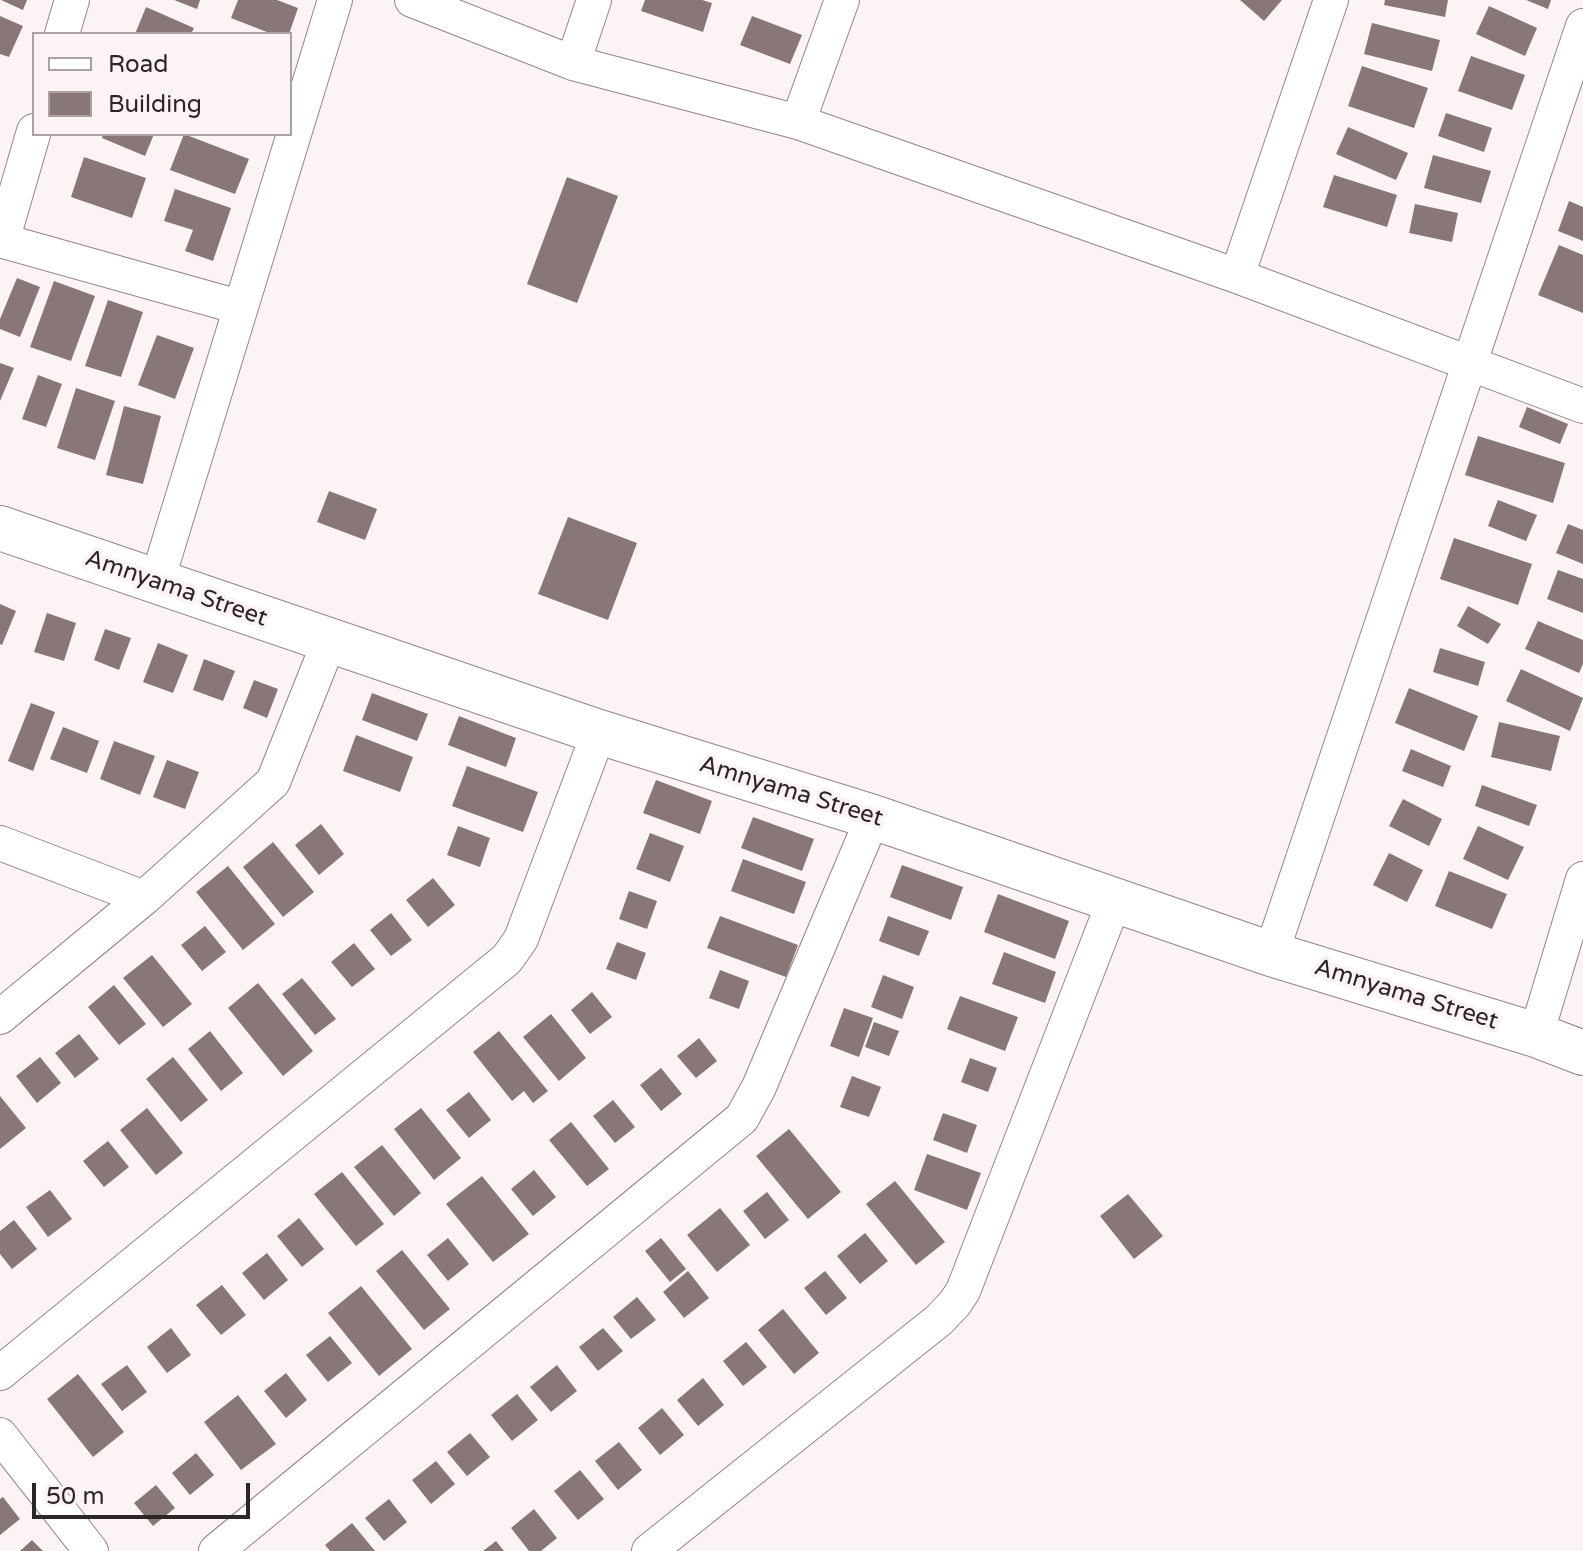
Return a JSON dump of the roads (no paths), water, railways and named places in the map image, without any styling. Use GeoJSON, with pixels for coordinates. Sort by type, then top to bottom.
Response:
{"type":"FeatureCollection","features":[{"type":"Feature","properties":{"kind":"street"},"geometry":{"type":"LineString","coordinates":[[63,32],[72,0]]}},
{"type":"Feature","properties":{"kind":"street"},"geometry":{"type":"LineString","coordinates":[[157,581],[335,0]]}},
{"type":"Feature","properties":{"kind":"street"},"geometry":{"type":"LineString","coordinates":[[412,0],[573,63],[798,122],[1237,276],[1469,366],[1583,406]]}},
{"type":"Feature","properties":{"kind":"street"},"geometry":{"type":"LineString","coordinates":[[573,63],[594,0]]}},
{"type":"Feature","properties":{"kind":"street"},"geometry":{"type":"LineString","coordinates":[[798,122],[842,0]]}},
{"type":"Feature","properties":{"kind":"street"},"geometry":{"type":"LineString","coordinates":[[1237,276],[1331,0]]}},
{"type":"Feature","properties":{"kind":"street"},"geometry":{"type":"LineString","coordinates":[[1271,954],[1583,26]]}},
{"type":"Feature","properties":{"kind":"street"},"geometry":{"type":"LineString","coordinates":[[32,136],[1,240],[239,307]]}},
{"type":"Feature","properties":{"kind":"street","name":"Amnyama Street"},"geometry":{"type":"LineString","coordinates":[[0,528],[599,732],[873,817],[1271,954],[1536,1035],[1583,1053]]}},
{"type":"Feature","properties":{"kind":"street"},"geometry":{"type":"LineString","coordinates":[[0,1017],[144,898],[273,782],[329,642]]}},
{"type":"Feature","properties":{"kind":"street"},"geometry":{"type":"LineString","coordinates":[[0,1373],[507,959],[521,939],[599,732]]}},
{"type":"Feature","properties":{"kind":"street"},"geometry":{"type":"LineString","coordinates":[[216,1551],[742,1118],[759,1087],[873,817]]}},
{"type":"Feature","properties":{"kind":"street"},"geometry":{"type":"LineString","coordinates":[[0,843],[144,898]]}},
{"type":"Feature","properties":{"kind":"street"},"geometry":{"type":"LineString","coordinates":[[1536,1035],[1583,879]]}},
{"type":"Feature","properties":{"kind":"street"},"geometry":{"type":"LineString","coordinates":[[649,1551],[939,1320],[955,1303],[963,1291],[1115,899]]}},
{"type":"Feature","properties":{"kind":"street"},"geometry":{"type":"LineString","coordinates":[[0,1435],[91,1551]]}}]}
